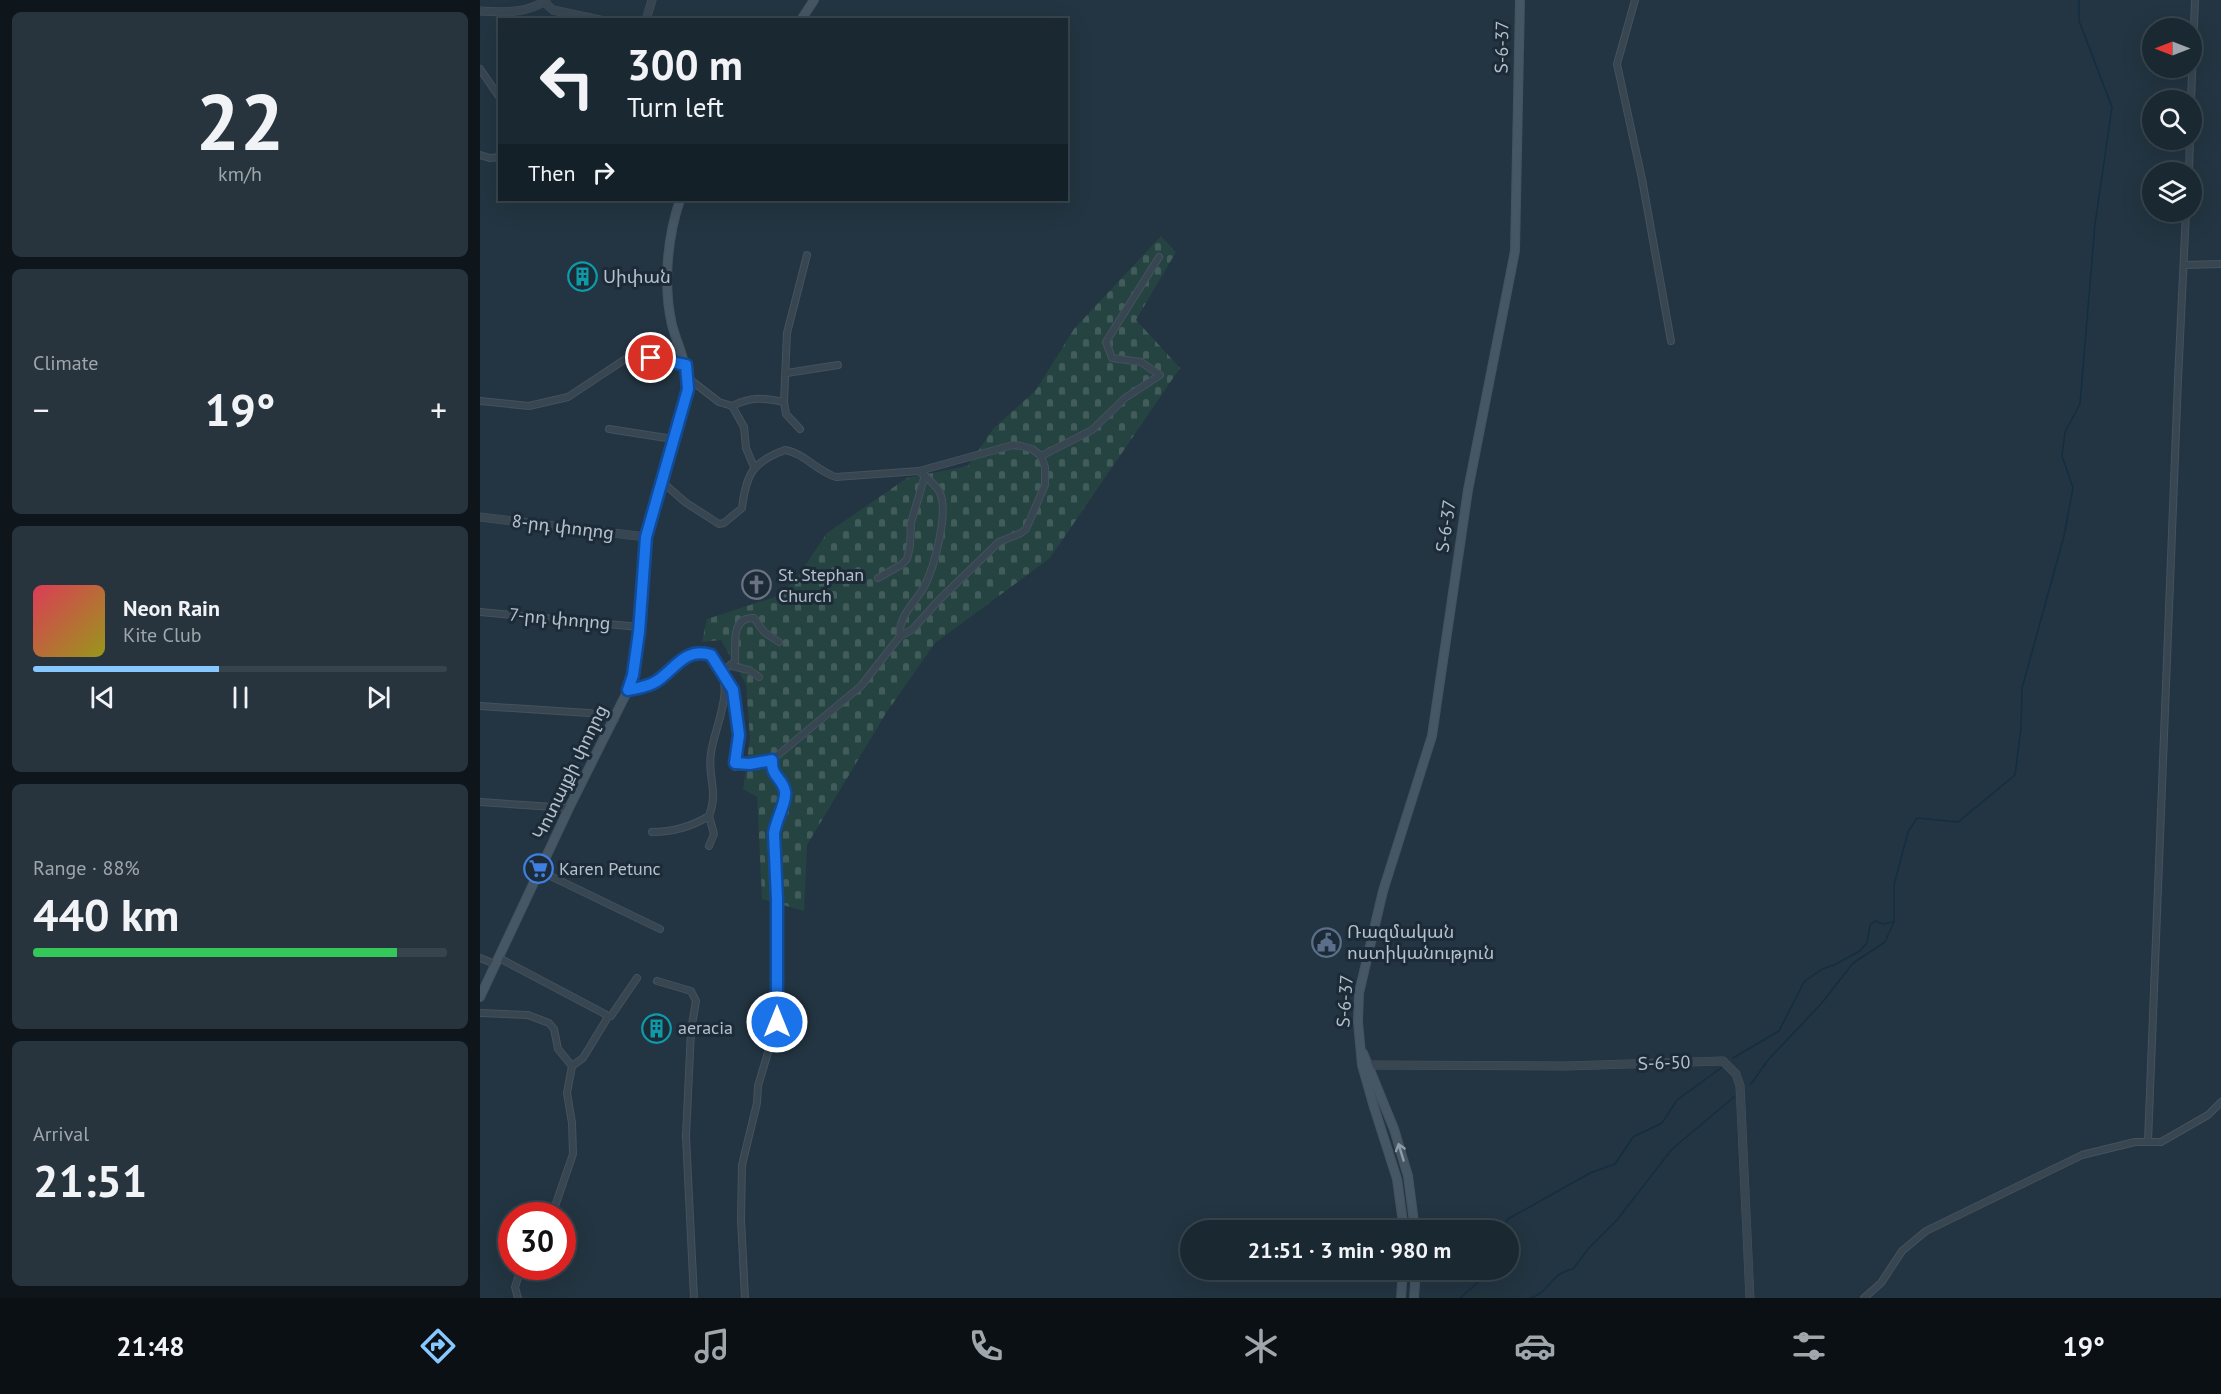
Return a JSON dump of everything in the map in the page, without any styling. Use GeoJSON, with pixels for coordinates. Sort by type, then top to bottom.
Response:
{"type":"FeatureCollection","features":[{"type":"Feature","properties":{"kind":"main road"},"geometry":{"type":"LineString","coordinates":[[802,18],[814,0]]}},
{"type":"Feature","properties":{"kind":"main road","name":"Տ-6-37"},"geometry":{"type":"LineString","coordinates":[[1403,1220],[1397,1179],[1373,1104],[1361,1048],[1358,1022],[1359,993],[1383,891],[1432,735],[1468,490],[1515,250],[1520,0]]}},
{"type":"Feature","properties":{"kind":"main road","name":"Կոտայքի փողոց"},"geometry":{"type":"LineString","coordinates":[[480,997],[569,808],[615,719],[633,675],[646,537],[688,389],[686,365],[669,308],[670,246],[679,201]]}},
{"type":"Feature","properties":{"kind":"main road","name":"Տ-6-37"},"geometry":{"type":"LineString","coordinates":[[1366,1065],[1394,1129],[1408,1176],[1414,1220]]}},
{"type":"Feature","properties":{"kind":"main road"},"geometry":{"type":"LineString","coordinates":[[1397,1179],[1408,1176]]}},
{"type":"Feature","properties":{"kind":"main road"},"geometry":{"type":"LineString","coordinates":[[1401,1298],[1402,1280]]}},
{"type":"Feature","properties":{"kind":"main road"},"geometry":{"type":"LineString","coordinates":[[1414,1298],[1415,1280]]}},
{"type":"Feature","properties":{"kind":"street"},"geometry":{"type":"LineString","coordinates":[[647,18],[652,0]]}},
{"type":"Feature","properties":{"kind":"street"},"geometry":{"type":"LineString","coordinates":[[1635,0],[1617,64],[1642,179],[1671,341]]}},
{"type":"Feature","properties":{"kind":"street"},"geometry":{"type":"LineString","coordinates":[[2192,90],[2195,0]]}},
{"type":"Feature","properties":{"kind":"street"},"geometry":{"type":"LineString","coordinates":[[480,11],[514,12],[545,1],[553,10],[591,18]]}},
{"type":"Feature","properties":{"kind":"street"},"geometry":{"type":"LineString","coordinates":[[480,69],[498,95]]}},
{"type":"Feature","properties":{"kind":"street"},"geometry":{"type":"LineString","coordinates":[[480,155],[498,157]]}},
{"type":"Feature","properties":{"kind":"street"},"geometry":{"type":"LineString","coordinates":[[2148,1142],[2186,222]]}},
{"type":"Feature","properties":{"kind":"street"},"geometry":{"type":"LineString","coordinates":[[800,429],[786,414],[784,402],[787,333],[807,255]]}},
{"type":"Feature","properties":{"kind":"street"},"geometry":{"type":"LineString","coordinates":[[1041,456],[1092,430],[1125,398],[1160,375],[1141,362],[1112,358],[1106,342],[1159,257]]}},
{"type":"Feature","properties":{"kind":"street"},"geometry":{"type":"LineString","coordinates":[[2184,265],[2221,264]]}},
{"type":"Feature","properties":{"kind":"street"},"geometry":{"type":"LineString","coordinates":[[480,401],[529,406],[568,397],[633,354],[686,365]]}},
{"type":"Feature","properties":{"kind":"street"},"geometry":{"type":"LineString","coordinates":[[787,373],[838,365]]}},
{"type":"Feature","properties":{"kind":"street"},"geometry":{"type":"LineString","coordinates":[[688,378],[718,402],[732,406],[758,397],[784,402]]}},
{"type":"Feature","properties":{"kind":"street"},"geometry":{"type":"LineString","coordinates":[[732,406],[744,428],[746,448],[754,467]]}},
{"type":"Feature","properties":{"kind":"street"},"geometry":{"type":"LineString","coordinates":[[609,429],[673,439]]}},
{"type":"Feature","properties":{"kind":"street"},"geometry":{"type":"LineString","coordinates":[[628,690],[656,682],[689,655],[701,652],[711,655],[733,690],[739,735],[735,765],[772,760],[861,686],[900,636],[912,630],[939,600],[999,542],[1026,529],[1045,485],[1046,468],[1041,456],[1032,449],[1013,445],[922,473],[836,477],[785,450],[770,455],[754,467],[742,498],[742,508],[724,524],[713,521],[685,502],[661,481]]}},
{"type":"Feature","properties":{"kind":"street"},"geometry":{"type":"LineString","coordinates":[[878,578],[907,559],[911,523],[922,473]]}},
{"type":"Feature","properties":{"kind":"street"},"geometry":{"type":"LineString","coordinates":[[900,636],[899,628],[902,620],[924,586],[937,556],[942,518],[940,493],[922,473]]}},
{"type":"Feature","properties":{"kind":"street","name":"8-րդ փողոց"},"geometry":{"type":"LineString","coordinates":[[480,517],[646,537]]}},
{"type":"Feature","properties":{"kind":"street","name":"7-րդ փողոց"},"geometry":{"type":"LineString","coordinates":[[480,612],[639,627]]}},
{"type":"Feature","properties":{"kind":"street"},"geometry":{"type":"LineString","coordinates":[[723,671],[732,666],[735,661],[735,635],[738,625],[744,620],[754,618],[764,632],[780,642]]}},
{"type":"Feature","properties":{"kind":"street"},"geometry":{"type":"LineString","coordinates":[[732,666],[749,670],[759,677]]}},
{"type":"Feature","properties":{"kind":"street"},"geometry":{"type":"LineString","coordinates":[[709,846],[714,834],[709,816],[715,797],[711,752],[721,720],[724,696],[723,671]]}},
{"type":"Feature","properties":{"kind":"street"},"geometry":{"type":"LineString","coordinates":[[480,706],[589,713],[615,719]]}},
{"type":"Feature","properties":{"kind":"street"},"geometry":{"type":"LineString","coordinates":[[745,1298],[741,1219],[742,1165],[757,1103],[758,1086],[777,1022],[777,899],[774,834],[786,792],[782,781],[774,775],[772,760]]}},
{"type":"Feature","properties":{"kind":"street"},"geometry":{"type":"LineString","coordinates":[[480,802],[569,808]]}},
{"type":"Feature","properties":{"kind":"street"},"geometry":{"type":"LineString","coordinates":[[652,832],[693,826],[709,816]]}},
{"type":"Feature","properties":{"kind":"street"},"geometry":{"type":"LineString","coordinates":[[540,871],[660,929]]}},
{"type":"Feature","properties":{"kind":"street"},"geometry":{"type":"LineString","coordinates":[[480,958],[497,961],[608,1017]]}},
{"type":"Feature","properties":{"kind":"street"},"geometry":{"type":"LineString","coordinates":[[556,1202],[573,1154],[572,1122],[567,1093],[572,1066],[583,1058],[608,1017],[611,1016],[637,978]]}},
{"type":"Feature","properties":{"kind":"street"},"geometry":{"type":"LineString","coordinates":[[657,981],[691,991],[696,1001],[691,1031],[686,1136],[694,1298]]}},
{"type":"Feature","properties":{"kind":"street"},"geometry":{"type":"LineString","coordinates":[[480,1013],[528,1015],[549,1023],[554,1029],[558,1049],[572,1066]]}},
{"type":"Feature","properties":{"kind":"street","name":"Տ-6-50"},"geometry":{"type":"LineString","coordinates":[[1366,1065],[1566,1066],[1723,1061],[1736,1074],[1740,1086],[1750,1298]]}},
{"type":"Feature","properties":{"kind":"street"},"geometry":{"type":"LineString","coordinates":[[1864,1298],[1881,1283],[1902,1251],[1926,1231],[2082,1155],[2135,1142],[2161,1142],[2208,1115],[2221,1102]]}},
{"type":"Feature","properties":{"kind":"street"},"geometry":{"type":"LineString","coordinates":[[517,1280],[515,1287],[518,1298]]}},
{"type":"Feature","properties":{"kind":"green space"},"geometry":{"type":"Polygon","coordinates":[[[1161,236],[1176,252],[1136,320],[1180,368],[1050,558],[935,643],[886,713],[807,845],[804,911],[762,899],[757,797],[743,789],[750,738],[746,684],[721,640],[702,642],[707,619],[778,596],[796,579],[827,533],[907,478],[968,466],[993,429],[1036,390],[1074,329],[1161,236]]]}},
{"type":"Feature","properties":{"kind":"waterway"},"geometry":{"type":"LineString","coordinates":[[1751,1084],[1768,1060],[1821,1004],[1853,963],[1885,942],[1894,922],[1894,885],[1908,832],[1917,818],[1958,822],[2015,775],[2021,728],[2022,688],[2064,536],[2073,488],[2062,456],[2065,432],[2080,404],[2095,224],[2112,107],[2079,21],[2079,0]]}},
{"type":"Feature","properties":{"kind":"waterway"},"geometry":{"type":"LineString","coordinates":[[1733,1058],[1779,1031],[1804,982],[1822,969],[1860,951],[1867,943],[1870,925],[1875,921],[1883,924],[1893,922]]}},
{"type":"Feature","properties":{"kind":"waterway"},"geometry":{"type":"LineString","coordinates":[[1507,1220],[1590,1173],[1615,1164],[1633,1137],[1662,1123],[1677,1100],[1721,1068]]}},
{"type":"Feature","properties":{"kind":"waterway"},"geometry":{"type":"LineString","coordinates":[[1531,1298],[1543,1291],[1559,1275],[1573,1269],[1588,1249],[1617,1220],[1672,1149],[1734,1097]]}},
{"type":"Feature","properties":{"kind":"waterway"},"geometry":{"type":"LineString","coordinates":[[1460,1298],[1480,1280]]}},
{"type":"Feature","properties":{"kind":"place","name":"Սիփան"},"geometry":{"type":"Point","coordinates":[582,277]}},
{"type":"Feature","properties":{"kind":"place","name":"St. Stephan Church"},"geometry":{"type":"Point","coordinates":[757,585]}},
{"type":"Feature","properties":{"kind":"place","name":"Karen Petunc"},"geometry":{"type":"Point","coordinates":[538,869]}},
{"type":"Feature","properties":{"kind":"place","name":"Ռազմական ոստիկանություն"},"geometry":{"type":"Point","coordinates":[1326,942]}},
{"type":"Feature","properties":{"kind":"place","name":"aeracia"},"geometry":{"type":"Point","coordinates":[657,1028]}},
{"type":"Feature","properties":{"kind":"route"},"geometry":{"type":"LineString","coordinates":[[651,358],[686,365],[688,389],[646,537],[639,632],[633,675],[628,690],[656,682],[689,655],[701,652],[711,655],[733,690],[739,735],[735,763],[750,764],[772,760],[774,775],[782,781],[786,792],[774,834],[777,899],[777,1022]]}}]}
